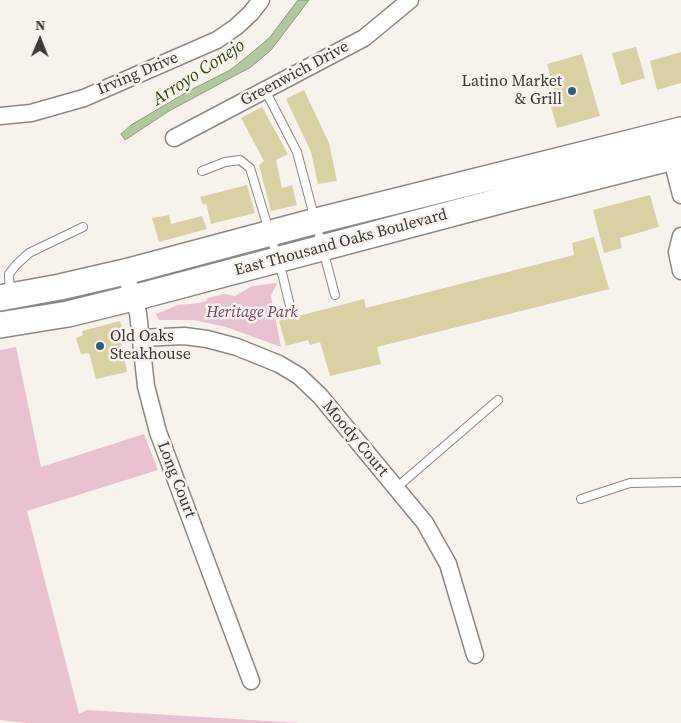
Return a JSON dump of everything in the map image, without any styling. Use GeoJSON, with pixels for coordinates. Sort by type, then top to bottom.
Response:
{"type":"FeatureCollection","features":[{"type":"Feature","properties":{"kind":"main road","name":"East Thousand Oaks Boulevard"},"geometry":{"type":"LineString","coordinates":[[8,310],[60,287],[673,132]]}},
{"type":"Feature","properties":{"kind":"main road","name":"East Thousand Oaks Boulevard"},"geometry":{"type":"LineString","coordinates":[[8,310],[68,314],[676,156]]}},
{"type":"Feature","properties":{"kind":"street","name":"Irving Drive"},"geometry":{"type":"LineString","coordinates":[[0,116],[31,113],[84,98],[217,40],[236,27],[261,0]]}},
{"type":"Feature","properties":{"kind":"street","name":"Greenwich Drive"},"geometry":{"type":"LineString","coordinates":[[174,138],[364,38],[410,0]]}},
{"type":"Feature","properties":{"kind":"street"},"geometry":{"type":"LineString","coordinates":[[673,132],[681,194]]}},
{"type":"Feature","properties":{"kind":"street"},"geometry":{"type":"LineString","coordinates":[[681,236],[677,252],[681,271]]}},
{"type":"Feature","properties":{"kind":"street","name":"Long Court"},"geometry":{"type":"LineString","coordinates":[[125,272],[138,313],[146,386],[158,432],[251,681]]}},
{"type":"Feature","properties":{"kind":"street","name":"Moody Court"},"geometry":{"type":"LineString","coordinates":[[141,338],[184,336],[207,339],[237,347],[279,364],[299,376],[320,396],[425,523],[448,564],[475,654]]}},
{"type":"Feature","properties":{"kind":"lane"},"geometry":{"type":"LineString","coordinates":[[265,89],[297,152],[334,295]]}},
{"type":"Feature","properties":{"kind":"lane"},"geometry":{"type":"LineString","coordinates":[[202,171],[225,162],[240,160],[250,168],[278,259],[290,306]]}},
{"type":"Feature","properties":{"kind":"lane"},"geometry":{"type":"LineString","coordinates":[[8,310],[9,274],[16,265],[29,253],[83,228]]}},
{"type":"Feature","properties":{"kind":"lane"},"geometry":{"type":"LineString","coordinates":[[396,488],[498,400]]}},
{"type":"Feature","properties":{"kind":"lane"},"geometry":{"type":"LineString","coordinates":[[581,499],[630,483],[681,482]]}},
{"type":"Feature","properties":{"kind":"green space","name":"Heritage Park"},"geometry":{"type":"Polygon","coordinates":[[[277,283],[271,296],[281,347],[226,327],[194,320],[159,320],[156,314],[178,305],[199,303],[206,301],[208,298],[224,294],[235,296],[252,286],[277,283]]]}},
{"type":"Feature","properties":{"kind":"green space"},"geometry":{"type":"Polygon","coordinates":[[[16,347],[41,467],[144,434],[158,470],[27,511],[79,714],[87,710],[301,723],[27,723],[0,720],[0,350],[16,347]]]}},
{"type":"Feature","properties":{"kind":"shaded area"},"geometry":{"type":"Polygon","coordinates":[[[298,0],[309,0],[271,50],[251,67],[169,111],[125,140],[121,134],[131,125],[187,92],[230,70],[249,55],[270,37],[298,0]]]}},
{"type":"Feature","properties":{"kind":"building"},"geometry":{"type":"Polygon","coordinates":[[[636,47],[645,78],[621,85],[612,53],[636,47]]]}},
{"type":"Feature","properties":{"kind":"building"},"geometry":{"type":"Polygon","coordinates":[[[681,52],[681,83],[657,90],[650,61],[681,52]]]}},
{"type":"Feature","properties":{"kind":"building","name":"Latino Market & Grill"},"geometry":{"type":"Polygon","coordinates":[[[582,54],[600,116],[557,128],[547,92],[554,90],[547,64],[582,54]]]}},
{"type":"Feature","properties":{"kind":"building"},"geometry":{"type":"Polygon","coordinates":[[[304,90],[329,143],[337,181],[318,184],[311,152],[286,99],[304,90]]]}},
{"type":"Feature","properties":{"kind":"building"},"geometry":{"type":"Polygon","coordinates":[[[262,107],[288,154],[276,160],[282,188],[292,185],[297,205],[271,211],[259,165],[264,161],[241,118],[262,107]]]}},
{"type":"Feature","properties":{"kind":"building"},"geometry":{"type":"Polygon","coordinates":[[[247,185],[255,213],[211,224],[206,203],[203,205],[200,197],[247,185]]]}},
{"type":"Feature","properties":{"kind":"building"},"geometry":{"type":"Polygon","coordinates":[[[650,195],[659,227],[620,238],[622,248],[604,253],[593,210],[650,195]]]}},
{"type":"Feature","properties":{"kind":"building"},"geometry":{"type":"Polygon","coordinates":[[[169,215],[171,224],[202,216],[207,229],[159,242],[152,218],[169,215]]]}},
{"type":"Feature","properties":{"kind":"building"},"geometry":{"type":"Polygon","coordinates":[[[594,237],[609,289],[377,347],[381,364],[330,376],[320,342],[310,345],[308,340],[286,346],[279,321],[364,299],[366,308],[574,255],[572,243],[594,237]]]}},
{"type":"Feature","properties":{"kind":"building","name":"Old Oaks Steakhouse"},"geometry":{"type":"Polygon","coordinates":[[[120,321],[125,338],[120,338],[127,372],[96,379],[89,353],[81,354],[76,338],[83,335],[82,331],[120,321]]]}},
{"type":"Feature","properties":{"kind":"place","name":"Latino Market & Grill"},"geometry":{"type":"Point","coordinates":[572,91]}},
{"type":"Feature","properties":{"kind":"place","name":"Old Oaks Steakhouse"},"geometry":{"type":"Point","coordinates":[100,346]}},
{"type":"Feature","properties":{"kind":"water label","name":"Arroyo Conejo"},"geometry":{"type":"Point","coordinates":[199,73]}}]}
